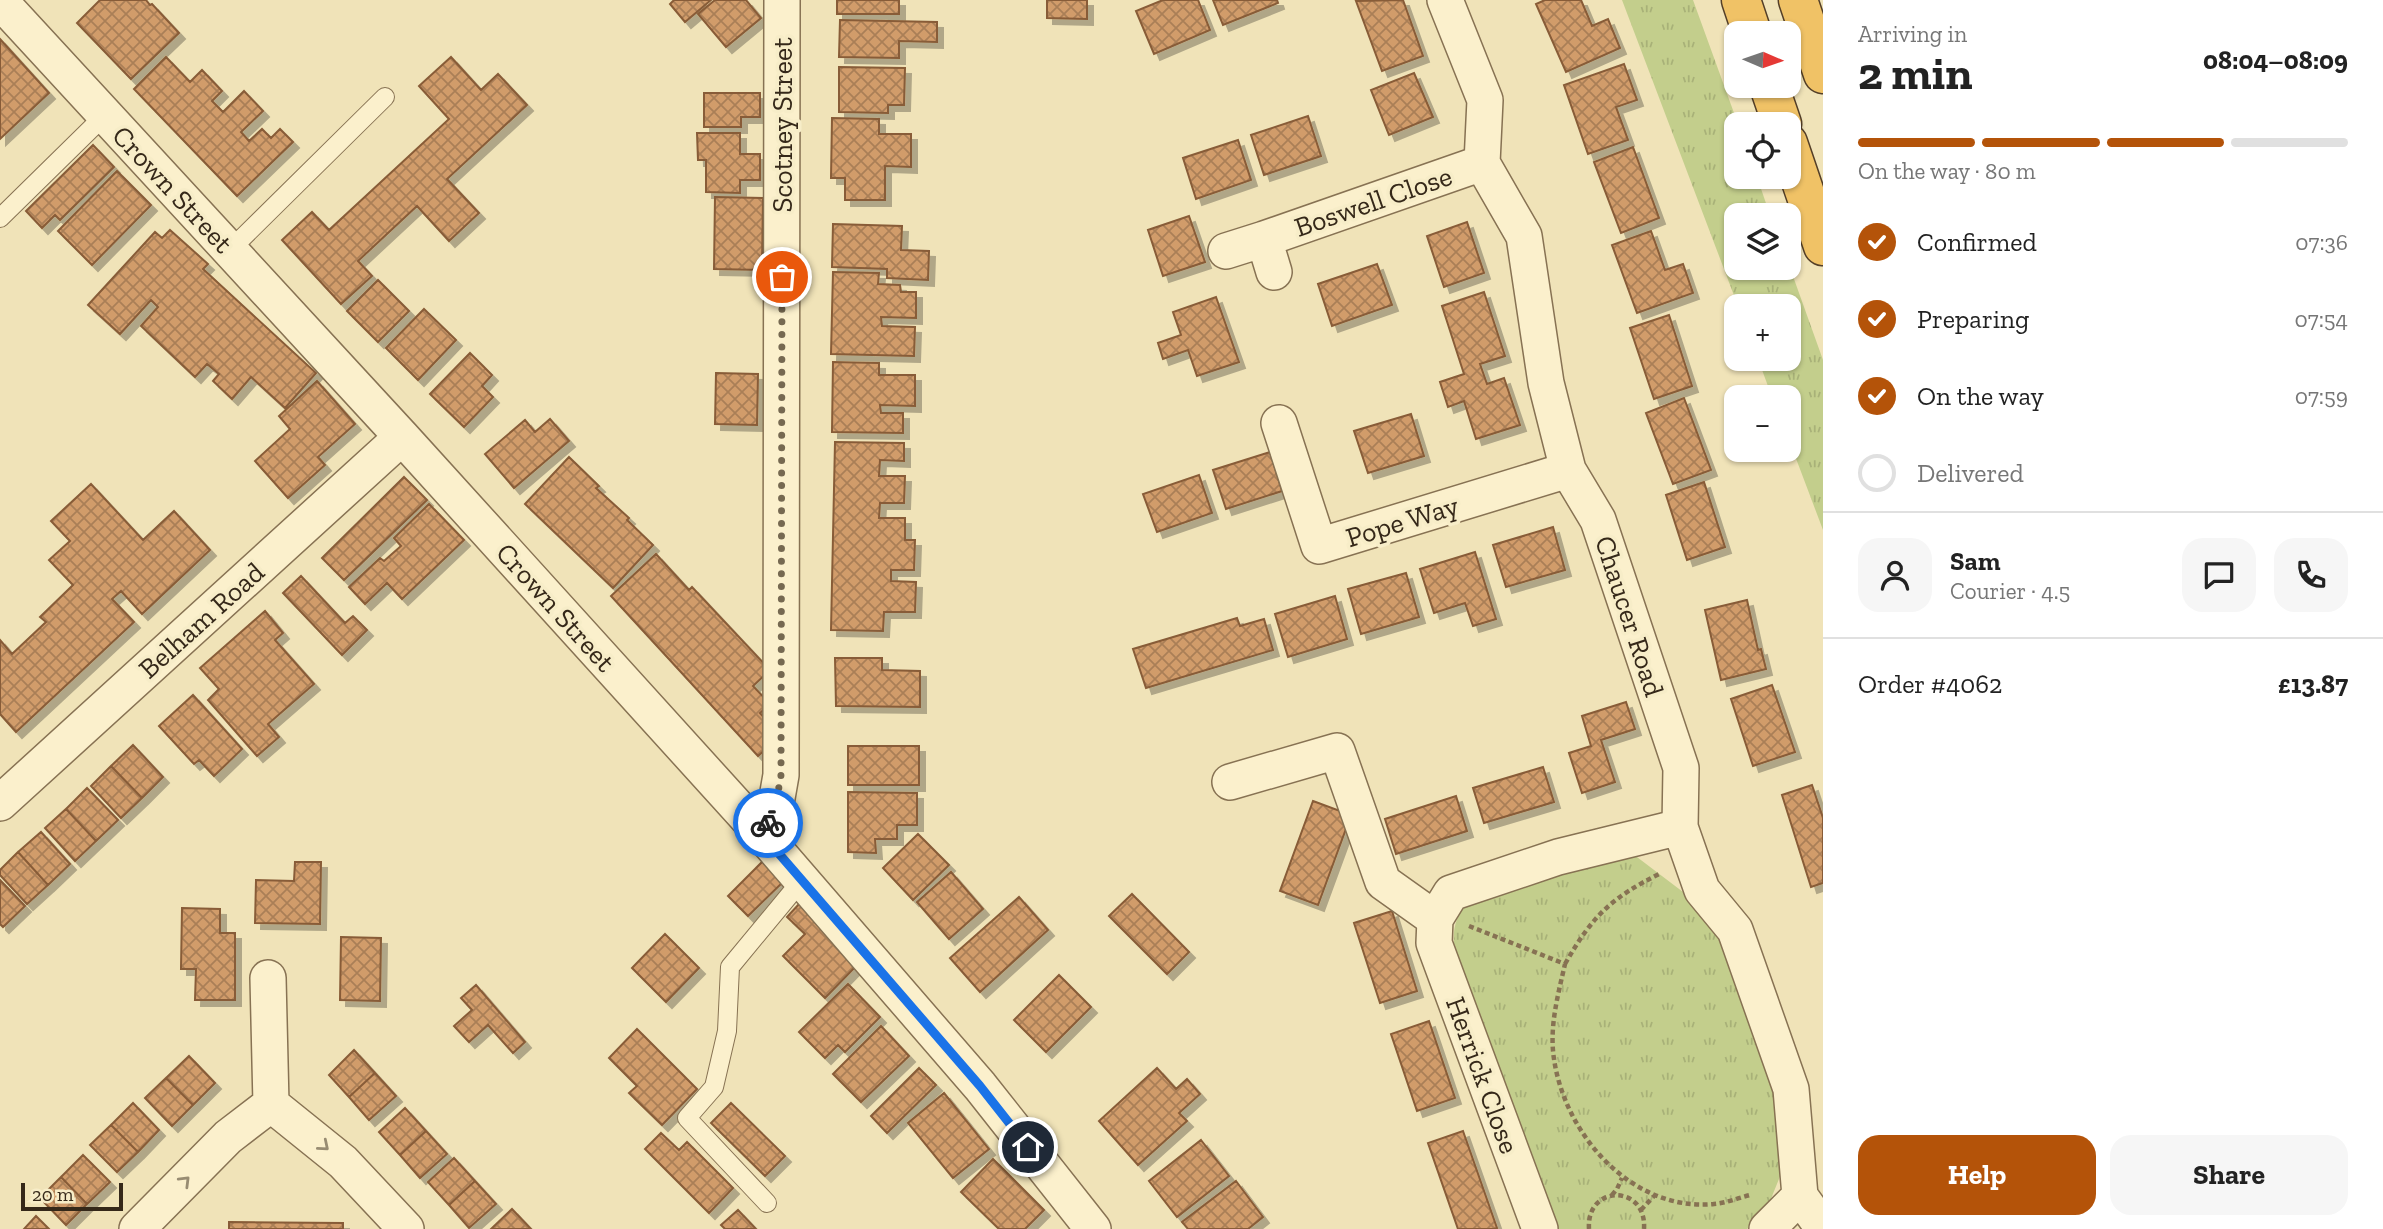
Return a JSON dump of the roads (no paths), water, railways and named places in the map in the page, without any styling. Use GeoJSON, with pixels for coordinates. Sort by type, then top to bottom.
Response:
{"type":"FeatureCollection","features":[{"type":"Feature","properties":{"kind":"highway"},"geometry":{"type":"LineString","coordinates":[[1741,0],[1748,21]]}},
{"type":"Feature","properties":{"kind":"highway"},"geometry":{"type":"LineString","coordinates":[[1798,0],[1823,74]]}},
{"type":"Feature","properties":{"kind":"highway"},"geometry":{"type":"LineString","coordinates":[[1801,181],[1823,246]]}},
{"type":"Feature","properties":{"kind":"street","name":"Scotney Street"},"geometry":{"type":"LineString","coordinates":[[761,833],[774,816],[781,775],[782,0]]}},
{"type":"Feature","properties":{"kind":"street"},"geometry":{"type":"LineString","coordinates":[[1445,0],[1485,100],[1482,163]]}},
{"type":"Feature","properties":{"kind":"street","name":"Crown Street"},"geometry":{"type":"LineString","coordinates":[[0,1],[402,437],[761,833],[980,1086],[1093,1229]]}},
{"type":"Feature","properties":{"kind":"street","name":"Boswell Close"},"geometry":{"type":"LineString","coordinates":[[1226,251],[1482,163]]}},
{"type":"Feature","properties":{"kind":"street","name":"Chaucer Road"},"geometry":{"type":"LineString","coordinates":[[1482,163],[1524,236],[1546,383],[1568,470],[1598,520],[1681,768],[1685,843],[1702,890],[1735,930],[1791,1089],[1783,1213]]}},
{"type":"Feature","properties":{"kind":"street","name":"Boswell Close"},"geometry":{"type":"LineString","coordinates":[[1264,239],[1274,272]]}},
{"type":"Feature","properties":{"kind":"street","name":"Pope Way"},"geometry":{"type":"LineString","coordinates":[[1279,422],[1319,546],[1568,470]]}},
{"type":"Feature","properties":{"kind":"street","name":"Belham Road"},"geometry":{"type":"LineString","coordinates":[[0,803],[402,437]]}},
{"type":"Feature","properties":{"kind":"street"},"geometry":{"type":"LineString","coordinates":[[1230,782],[1337,751],[1383,882],[1436,916],[1451,893],[1558,857],[1685,843]]}},
{"type":"Feature","properties":{"kind":"street","name":"Herrick Close"},"geometry":{"type":"LineString","coordinates":[[1436,916],[1434,943],[1540,1229]]}},
{"type":"Feature","properties":{"kind":"street"},"geometry":{"type":"LineString","coordinates":[[268,978],[271,1104],[343,1162],[406,1229]]}},
{"type":"Feature","properties":{"kind":"street"},"geometry":{"type":"LineString","coordinates":[[137,1229],[228,1138],[271,1104]]}},
{"type":"Feature","properties":{"kind":"street"},"geometry":{"type":"LineString","coordinates":[[1783,1213],[1823,1228]]}},
{"type":"Feature","properties":{"kind":"lane"},"geometry":{"type":"LineString","coordinates":[[230,250],[385,97]]}},
{"type":"Feature","properties":{"kind":"lane"},"geometry":{"type":"LineString","coordinates":[[0,218],[104,115]]}},
{"type":"Feature","properties":{"kind":"lane"},"geometry":{"type":"LineString","coordinates":[[767,1203],[687,1118],[714,1087],[727,1031],[730,967],[802,880]]}}]}
